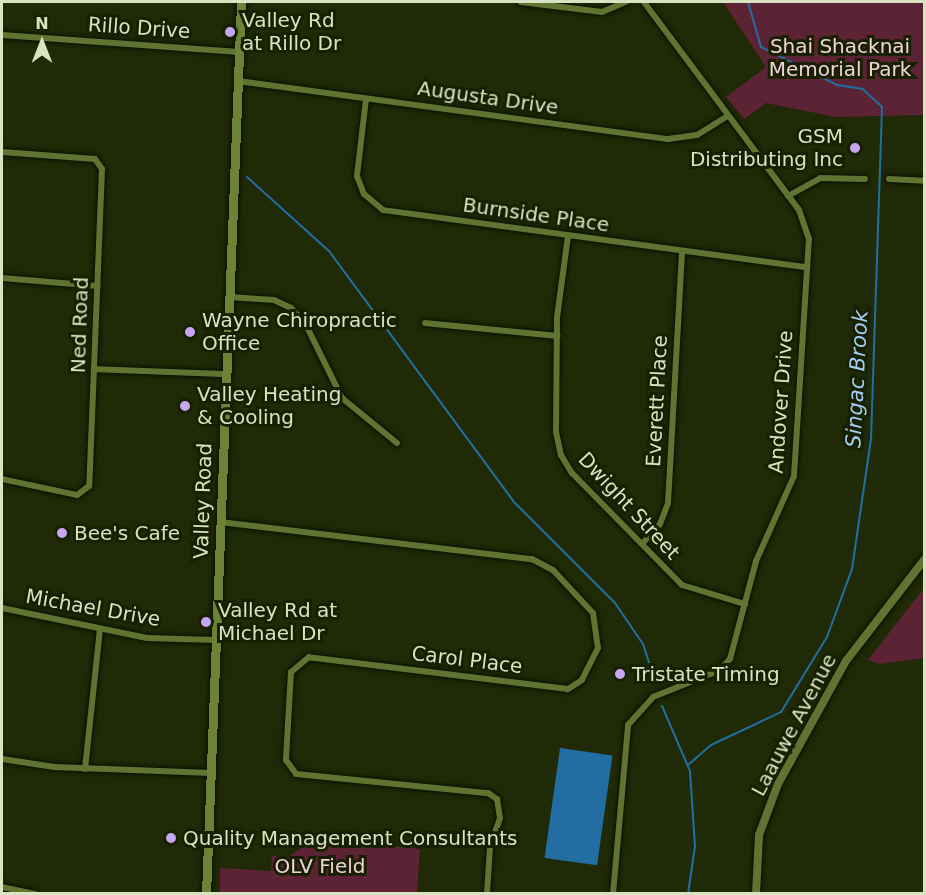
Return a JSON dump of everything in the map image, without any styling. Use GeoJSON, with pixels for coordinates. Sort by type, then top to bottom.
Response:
{"type":"FeatureCollection","features":[{"type":"Feature","properties":{"kind":"main road","name":"Valley Road"},"geometry":{"type":"LineString","coordinates":[[206,894],[241,2]]}},
{"type":"Feature","properties":{"kind":"street"},"geometry":{"type":"LineString","coordinates":[[521,2],[602,12],[626,2]]}},
{"type":"Feature","properties":{"kind":"street","name":"Andover Drive"},"geometry":{"type":"LineString","coordinates":[[613,894],[628,725],[653,698],[726,665],[756,561],[794,476],[807,267],[807,231],[788,196],[644,2]]}},
{"type":"Feature","properties":{"kind":"street","name":"Rillo Drive"},"geometry":{"type":"LineString","coordinates":[[2,34],[239,52]]}},
{"type":"Feature","properties":{"kind":"street","name":"Augusta Drive"},"geometry":{"type":"LineString","coordinates":[[238,81],[675,139],[697,135],[728,116]]}},
{"type":"Feature","properties":{"kind":"street","name":"Burnside Place"},"geometry":{"type":"LineString","coordinates":[[366,99],[356,166],[364,194],[376,207],[568,236],[807,267]]}},
{"type":"Feature","properties":{"kind":"street","name":"Ned Road"},"geometry":{"type":"LineString","coordinates":[[2,152],[95,159],[102,180],[89,486],[77,495],[2,479]]}},
{"type":"Feature","properties":{"kind":"street"},"geometry":{"type":"LineString","coordinates":[[788,196],[820,178],[865,179]]}},
{"type":"Feature","properties":{"kind":"street"},"geometry":{"type":"LineString","coordinates":[[889,179],[924,181]]}},
{"type":"Feature","properties":{"kind":"street","name":"Dwight Street"},"geometry":{"type":"LineString","coordinates":[[568,236],[556,336],[561,454],[572,473],[690,589],[745,604]]}},
{"type":"Feature","properties":{"kind":"street","name":"Everett Place"},"geometry":{"type":"LineString","coordinates":[[642,544],[660,524],[668,503],[682,251]]}},
{"type":"Feature","properties":{"kind":"street"},"geometry":{"type":"LineString","coordinates":[[2,278],[98,286]]}},
{"type":"Feature","properties":{"kind":"street"},"geometry":{"type":"LineString","coordinates":[[229,297],[274,300],[291,308],[309,329],[342,398],[397,443]]}},
{"type":"Feature","properties":{"kind":"street"},"geometry":{"type":"LineString","coordinates":[[425,323],[556,336]]}},
{"type":"Feature","properties":{"kind":"street"},"geometry":{"type":"LineString","coordinates":[[94,369],[226,374]]}},
{"type":"Feature","properties":{"kind":"street","name":"Carol Place"},"geometry":{"type":"LineString","coordinates":[[220,522],[532,559],[553,570],[588,606],[598,630],[598,648],[582,680],[568,689],[309,657],[291,672],[286,760],[296,774],[488,793],[497,799],[500,818],[490,847],[487,894]]}},
{"type":"Feature","properties":{"kind":"street","name":"Laauwe Avenue"},"geometry":{"type":"LineString","coordinates":[[756,894],[759,835],[778,784],[846,661],[924,560]]}},
{"type":"Feature","properties":{"kind":"street","name":"Michael Drive"},"geometry":{"type":"LineString","coordinates":[[2,608],[147,638],[216,640]]}},
{"type":"Feature","properties":{"kind":"street"},"geometry":{"type":"LineString","coordinates":[[85,769],[100,629]]}},
{"type":"Feature","properties":{"kind":"street"},"geometry":{"type":"LineString","coordinates":[[2,759],[85,769],[211,773]]}},
{"type":"Feature","properties":{"kind":"street"},"geometry":{"type":"LineString","coordinates":[[2,887],[35,894]]}},
{"type":"Feature","properties":{"kind":"green space","name":"Shai Shacknai Memorial Park"},"geometry":{"type":"Polygon","coordinates":[[[723,2],[924,2],[924,115],[836,117],[766,103],[744,119],[726,97],[766,67],[723,2]]]}},
{"type":"Feature","properties":{"kind":"green space"},"geometry":{"type":"Polygon","coordinates":[[[924,588],[924,658],[880,664],[868,660],[924,588]]]}},
{"type":"Feature","properties":{"kind":"green space","name":"OLV Field"},"geometry":{"type":"Polygon","coordinates":[[[315,839],[420,849],[417,893],[220,893],[220,868],[271,871],[272,855],[285,859],[315,839]]]}},
{"type":"Feature","properties":{"kind":"water"},"geometry":{"type":"Polygon","coordinates":[[[560,748],[612,755],[597,865],[545,858],[560,748]]]}},
{"type":"Feature","properties":{"kind":"waterway","name":"Singac Brook"},"geometry":{"type":"LineString","coordinates":[[688,765],[711,745],[781,712],[827,637],[852,569],[871,439],[882,107],[863,89],[837,85],[761,47],[748,2]]}},
{"type":"Feature","properties":{"kind":"waterway","name":"Singac Brook"},"geometry":{"type":"LineString","coordinates":[[247,177],[329,251],[513,501],[615,603],[643,644],[655,681]]}},
{"type":"Feature","properties":{"kind":"waterway","name":"Singac Brook"},"geometry":{"type":"LineString","coordinates":[[662,706],[690,771],[695,846],[688,894]]}},
{"type":"Feature","properties":{"kind":"place","name":"Valley Rd at Rillo Dr"},"geometry":{"type":"Point","coordinates":[230,32]}},
{"type":"Feature","properties":{"kind":"place","name":"GSM Distributing Inc"},"geometry":{"type":"Point","coordinates":[855,148]}},
{"type":"Feature","properties":{"kind":"place","name":"Wayne Chiropractic Office"},"geometry":{"type":"Point","coordinates":[190,332]}},
{"type":"Feature","properties":{"kind":"place","name":"Valley Heating & Cooling"},"geometry":{"type":"Point","coordinates":[185,406]}},
{"type":"Feature","properties":{"kind":"place","name":"Bee's Cafe"},"geometry":{"type":"Point","coordinates":[62,533]}},
{"type":"Feature","properties":{"kind":"place","name":"Valley Rd at Michael Dr"},"geometry":{"type":"Point","coordinates":[206,622]}},
{"type":"Feature","properties":{"kind":"place","name":"Tristate Timing"},"geometry":{"type":"Point","coordinates":[620,674]}},
{"type":"Feature","properties":{"kind":"place","name":"Quality Management Consultants"},"geometry":{"type":"Point","coordinates":[171,838]}}]}
